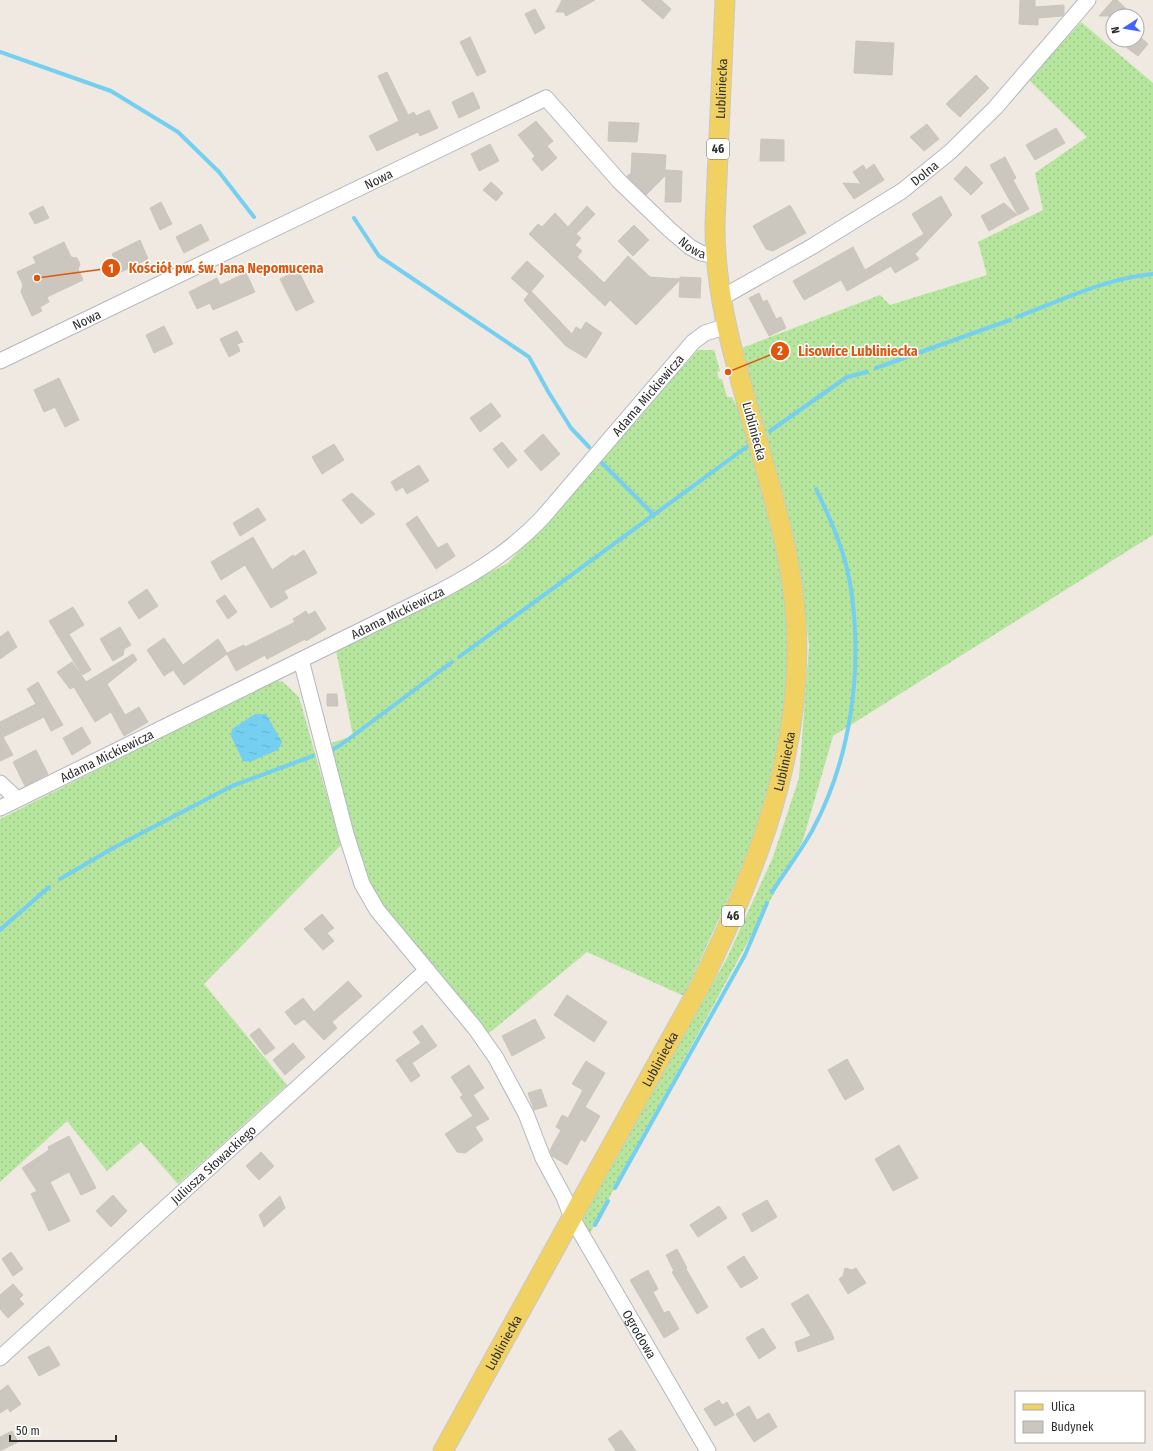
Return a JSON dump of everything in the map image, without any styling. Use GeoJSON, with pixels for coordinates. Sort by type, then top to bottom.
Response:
{"type":"FeatureCollection","features":[{"type":"Feature","properties":{"kind":"main road","name":"Lubliniecka"},"geometry":{"type":"LineString","coordinates":[[443,1451],[700,986],[737,908],[768,824],[791,732],[796,697],[798,651],[790,570],[779,519],[726,326],[715,256],[714,223],[725,0]]}},
{"type":"Feature","properties":{"kind":"street","name":"Dolna"},"geometry":{"type":"LineString","coordinates":[[721,298],[813,246],[908,186],[950,152],[995,108],[1088,0]]}},
{"type":"Feature","properties":{"kind":"street","name":"Nowa"},"geometry":{"type":"LineString","coordinates":[[0,361],[546,98],[619,181],[670,230],[690,247],[701,253],[715,256]]}},
{"type":"Feature","properties":{"kind":"street","name":"Adama Mickiewicza"},"geometry":{"type":"LineString","coordinates":[[0,808],[447,588],[484,567],[508,550],[543,517],[693,342],[705,333],[726,326]]}},
{"type":"Feature","properties":{"kind":"street","name":"Ogrodowa"},"geometry":{"type":"LineString","coordinates":[[301,660],[334,790],[362,884],[377,910],[475,1028],[504,1071],[526,1114],[543,1158],[561,1191],[572,1218],[708,1451]]}},
{"type":"Feature","properties":{"kind":"street"},"geometry":{"type":"LineString","coordinates":[[0,783],[17,799]]}},
{"type":"Feature","properties":{"kind":"street","name":"Juliusza Słowackiego"},"geometry":{"type":"LineString","coordinates":[[0,1358],[427,970]]}},
{"type":"Feature","properties":{"kind":"green space"},"geometry":{"type":"Polygon","coordinates":[[[1081,22],[1105,42],[1105,48],[1112,48],[1153,83],[1153,535],[833,736],[803,840],[589,1235],[583,1224],[583,1216],[727,958],[773,857],[799,778],[809,645],[800,573],[742,348],[880,295],[890,305],[987,275],[978,242],[1043,210],[1035,173],[1087,137],[1029,80],[1081,22]]]}},
{"type":"Feature","properties":{"kind":"green space"},"geometry":{"type":"Polygon","coordinates":[[[698,350],[714,350],[720,371],[717,372],[719,379],[722,379],[727,397],[732,397],[744,420],[773,522],[790,610],[785,729],[755,839],[684,996],[587,952],[488,1034],[370,888],[357,852],[328,744],[353,736],[336,650],[508,563],[698,350]]]}},
{"type":"Feature","properties":{"kind":"green space"},"geometry":{"type":"Polygon","coordinates":[[[275,680],[283,682],[299,697],[341,845],[204,984],[287,1085],[178,1184],[141,1142],[107,1171],[67,1121],[0,1182],[0,819],[275,680]]]}},
{"type":"Feature","properties":{"kind":"water"},"geometry":{"type":"Polygon","coordinates":[[[255,714],[266,714],[282,742],[278,750],[250,762],[243,761],[231,736],[232,729],[255,714]]]}},
{"type":"Feature","properties":{"kind":"building"},"geometry":{"type":"Polygon","coordinates":[[[562,0],[595,0],[566,16],[564,12],[556,12],[562,0]]]}},
{"type":"Feature","properties":{"kind":"building"},"geometry":{"type":"Polygon","coordinates":[[[641,0],[661,0],[671,9],[663,19],[641,0]]]}},
{"type":"Feature","properties":{"kind":"building"},"geometry":{"type":"Polygon","coordinates":[[[1020,0],[1035,0],[1035,7],[1064,5],[1064,14],[1062,16],[1038,18],[1038,25],[1019,24],[1020,0]]]}},
{"type":"Feature","properties":{"kind":"building"},"geometry":{"type":"Polygon","coordinates":[[[1113,0],[1117,0],[1126,8],[1106,8],[1113,0]]]}},
{"type":"Feature","properties":{"kind":"building"},"geometry":{"type":"Polygon","coordinates":[[[535,9],[545,28],[535,34],[525,14],[535,9]]]}},
{"type":"Feature","properties":{"kind":"building"},"geometry":{"type":"Polygon","coordinates":[[[1105,9],[1105,16],[1099,16],[1105,9]]]}},
{"type":"Feature","properties":{"kind":"building"},"geometry":{"type":"Polygon","coordinates":[[[470,37],[486,72],[477,76],[460,42],[470,37]]]}},
{"type":"Feature","properties":{"kind":"building"},"geometry":{"type":"Polygon","coordinates":[[[856,41],[894,43],[892,75],[854,73],[856,41]]]}},
{"type":"Feature","properties":{"kind":"building"},"geometry":{"type":"Polygon","coordinates":[[[1127,48],[1145,48],[1138,56],[1127,48]]]}},
{"type":"Feature","properties":{"kind":"building"},"geometry":{"type":"Polygon","coordinates":[[[387,72],[408,115],[414,112],[416,116],[429,110],[438,128],[420,136],[418,132],[377,151],[369,136],[399,121],[378,76],[387,72]]]}},
{"type":"Feature","properties":{"kind":"building"},"geometry":{"type":"Polygon","coordinates":[[[976,75],[989,88],[960,117],[946,104],[976,75]]]}},
{"type":"Feature","properties":{"kind":"building"},"geometry":{"type":"Polygon","coordinates":[[[473,92],[480,108],[459,118],[452,102],[473,92]]]}},
{"type":"Feature","properties":{"kind":"building"},"geometry":{"type":"Polygon","coordinates":[[[536,121],[553,141],[547,146],[557,158],[542,171],[532,159],[535,156],[518,135],[536,121]]]}},
{"type":"Feature","properties":{"kind":"building"},"geometry":{"type":"Polygon","coordinates":[[[609,122],[639,123],[637,142],[608,141],[609,122]]]}},
{"type":"Feature","properties":{"kind":"building"},"geometry":{"type":"Polygon","coordinates":[[[927,124],[939,139],[924,151],[910,137],[927,124]]]}},
{"type":"Feature","properties":{"kind":"building"},"geometry":{"type":"Polygon","coordinates":[[[1056,128],[1065,143],[1035,160],[1026,145],[1056,128]]]}},
{"type":"Feature","properties":{"kind":"building"},"geometry":{"type":"Polygon","coordinates":[[[761,139],[784,140],[784,161],[760,161],[761,139]]]}},
{"type":"Feature","properties":{"kind":"building"},"geometry":{"type":"Polygon","coordinates":[[[490,144],[499,161],[479,171],[471,154],[490,144]]]}},
{"type":"Feature","properties":{"kind":"building"},"geometry":{"type":"Polygon","coordinates":[[[632,153],[666,155],[665,170],[682,171],[681,202],[665,202],[666,175],[646,195],[627,176],[631,173],[632,153]]]}},
{"type":"Feature","properties":{"kind":"building"},"geometry":{"type":"Polygon","coordinates":[[[1005,157],[1016,178],[1013,180],[1029,209],[1018,215],[990,165],[1005,157]]]}},
{"type":"Feature","properties":{"kind":"building"},"geometry":{"type":"Polygon","coordinates":[[[874,164],[884,180],[854,199],[843,183],[861,184],[853,172],[863,165],[866,170],[874,164]]]}},
{"type":"Feature","properties":{"kind":"building"},"geometry":{"type":"Polygon","coordinates":[[[966,166],[983,183],[971,195],[954,179],[966,166]]]}},
{"type":"Feature","properties":{"kind":"building"},"geometry":{"type":"Polygon","coordinates":[[[491,182],[503,193],[496,201],[483,190],[491,182]]]}},
{"type":"Feature","properties":{"kind":"building"},"geometry":{"type":"Polygon","coordinates":[[[941,196],[952,215],[915,254],[919,259],[895,273],[891,266],[847,291],[841,280],[804,300],[793,281],[853,247],[865,270],[924,234],[912,214],[941,196]]]}},
{"type":"Feature","properties":{"kind":"building"},"geometry":{"type":"Polygon","coordinates":[[[161,202],[172,224],[160,230],[150,208],[161,202]]]}},
{"type":"Feature","properties":{"kind":"building"},"geometry":{"type":"Polygon","coordinates":[[[1004,203],[1017,215],[989,231],[981,216],[1004,203]]]}},
{"type":"Feature","properties":{"kind":"building"},"geometry":{"type":"Polygon","coordinates":[[[790,205],[806,233],[773,251],[766,249],[753,226],[790,205]]]}},
{"type":"Feature","properties":{"kind":"building"},"geometry":{"type":"Polygon","coordinates":[[[43,206],[49,218],[35,224],[29,213],[43,206]]]}},
{"type":"Feature","properties":{"kind":"building"},"geometry":{"type":"Polygon","coordinates":[[[587,206],[595,214],[576,234],[581,238],[575,245],[582,251],[577,257],[604,283],[628,256],[650,277],[680,279],[680,277],[701,278],[700,298],[679,297],[680,280],[636,325],[610,300],[605,306],[529,234],[538,224],[542,227],[555,213],[568,227],[587,206]]]}},
{"type":"Feature","properties":{"kind":"building"},"geometry":{"type":"Polygon","coordinates":[[[201,224],[209,240],[184,253],[176,237],[201,224]]]}},
{"type":"Feature","properties":{"kind":"building"},"geometry":{"type":"Polygon","coordinates":[[[634,225],[649,240],[633,256],[618,241],[634,225]]]}},
{"type":"Feature","properties":{"kind":"building"},"geometry":{"type":"Polygon","coordinates":[[[140,240],[148,259],[121,272],[112,254],[140,240]]]}},
{"type":"Feature","properties":{"kind":"building"},"geometry":{"type":"Polygon","coordinates":[[[64,242],[71,257],[77,258],[80,264],[78,269],[83,280],[47,297],[49,302],[40,307],[42,311],[32,316],[21,292],[23,285],[17,272],[36,263],[33,257],[64,242]]]}},
{"type":"Feature","properties":{"kind":"building"},"geometry":{"type":"Polygon","coordinates":[[[527,261],[544,276],[529,294],[511,278],[527,261]]]}},
{"type":"Feature","properties":{"kind":"building"},"geometry":{"type":"Polygon","coordinates":[[[298,270],[314,302],[296,311],[280,279],[298,270]]]}},
{"type":"Feature","properties":{"kind":"building"},"geometry":{"type":"Polygon","coordinates":[[[246,273],[255,292],[213,310],[210,303],[197,309],[189,292],[217,278],[220,285],[246,273]]]}},
{"type":"Feature","properties":{"kind":"building"},"geometry":{"type":"Polygon","coordinates":[[[531,291],[572,334],[576,327],[581,330],[586,322],[602,333],[586,358],[566,346],[528,305],[524,300],[531,291]]]}},
{"type":"Feature","properties":{"kind":"building"},"geometry":{"type":"Polygon","coordinates":[[[759,293],[763,302],[767,300],[776,319],[781,317],[786,328],[769,336],[749,298],[759,293]]]}},
{"type":"Feature","properties":{"kind":"building"},"geometry":{"type":"Polygon","coordinates":[[[164,326],[173,344],[154,353],[146,335],[164,326]]]}},
{"type":"Feature","properties":{"kind":"building"},"geometry":{"type":"Polygon","coordinates":[[[237,331],[243,342],[237,344],[240,351],[229,357],[220,339],[237,331]]]}},
{"type":"Feature","properties":{"kind":"building"},"geometry":{"type":"Polygon","coordinates":[[[59,378],[79,420],[65,427],[55,407],[44,412],[34,390],[59,378]]]}},
{"type":"Feature","properties":{"kind":"building"},"geometry":{"type":"Polygon","coordinates":[[[491,403],[501,416],[480,432],[470,418],[491,403]]]}},
{"type":"Feature","properties":{"kind":"building"},"geometry":{"type":"Polygon","coordinates":[[[543,434],[560,454],[541,471],[524,451],[543,434]]]}},
{"type":"Feature","properties":{"kind":"building"},"geometry":{"type":"Polygon","coordinates":[[[502,442],[517,460],[508,468],[493,449],[502,442]]]}},
{"type":"Feature","properties":{"kind":"building"},"geometry":{"type":"Polygon","coordinates":[[[334,444],[344,460],[322,474],[312,457],[334,444]]]}},
{"type":"Feature","properties":{"kind":"building"},"geometry":{"type":"Polygon","coordinates":[[[419,465],[429,481],[407,494],[403,487],[396,491],[391,482],[419,465]]]}},
{"type":"Feature","properties":{"kind":"building"},"geometry":{"type":"Polygon","coordinates":[[[352,493],[375,514],[361,524],[342,500],[352,493]]]}},
{"type":"Feature","properties":{"kind":"building"},"geometry":{"type":"Polygon","coordinates":[[[258,508],[266,520],[240,536],[233,523],[258,508]]]}},
{"type":"Feature","properties":{"kind":"building"},"geometry":{"type":"Polygon","coordinates":[[[417,516],[438,548],[447,543],[455,556],[436,569],[406,524],[417,516]]]}},
{"type":"Feature","properties":{"kind":"building"},"geometry":{"type":"Polygon","coordinates":[[[253,537],[272,570],[293,555],[294,557],[304,550],[317,573],[284,591],[288,598],[271,608],[245,565],[221,580],[211,562],[253,537]]]}},
{"type":"Feature","properties":{"kind":"building"},"geometry":{"type":"Polygon","coordinates":[[[147,589],[158,606],[139,619],[128,602],[147,589]]]}},
{"type":"Feature","properties":{"kind":"building"},"geometry":{"type":"Polygon","coordinates":[[[225,595],[237,612],[228,619],[216,601],[225,595]]]}},
{"type":"Feature","properties":{"kind":"building"},"geometry":{"type":"Polygon","coordinates":[[[73,607],[84,625],[69,634],[91,670],[82,675],[49,621],[73,607]]]}},
{"type":"Feature","properties":{"kind":"building"},"geometry":{"type":"Polygon","coordinates":[[[306,611],[308,615],[315,611],[326,629],[306,641],[305,639],[267,659],[265,655],[236,671],[227,654],[184,685],[173,670],[164,676],[147,650],[164,638],[183,665],[218,639],[227,653],[244,645],[245,647],[295,622],[293,619],[306,611]]]}},
{"type":"Feature","properties":{"kind":"building"},"geometry":{"type":"Polygon","coordinates":[[[120,627],[131,645],[124,649],[123,655],[113,661],[100,639],[120,627]]]}},
{"type":"Feature","properties":{"kind":"building"},"geometry":{"type":"Polygon","coordinates":[[[8,631],[17,647],[0,659],[0,637],[8,631]]]}},
{"type":"Feature","properties":{"kind":"building"},"geometry":{"type":"Polygon","coordinates":[[[133,654],[137,660],[107,684],[125,715],[139,707],[148,722],[124,736],[111,712],[95,722],[74,687],[70,689],[57,672],[72,662],[86,682],[133,654]]]}},
{"type":"Feature","properties":{"kind":"building"},"geometry":{"type":"Polygon","coordinates":[[[38,682],[63,725],[51,731],[44,717],[3,737],[13,755],[0,761],[0,722],[36,704],[27,689],[38,682]]]}},
{"type":"Feature","properties":{"kind":"building"},"geometry":{"type":"Polygon","coordinates":[[[327,694],[337,694],[338,706],[327,706],[327,694]]]}},
{"type":"Feature","properties":{"kind":"building"},"geometry":{"type":"Polygon","coordinates":[[[82,727],[91,743],[72,755],[63,738],[82,727]]]}},
{"type":"Feature","properties":{"kind":"building"},"geometry":{"type":"Polygon","coordinates":[[[36,750],[48,774],[25,786],[13,762],[36,750]]]}},
{"type":"Feature","properties":{"kind":"building"},"geometry":{"type":"Polygon","coordinates":[[[322,914],[334,928],[327,933],[334,941],[323,950],[304,929],[322,914]]]}},
{"type":"Feature","properties":{"kind":"building"},"geometry":{"type":"Polygon","coordinates":[[[348,981],[362,996],[332,1022],[337,1028],[324,1040],[304,1019],[295,1025],[285,1012],[303,998],[314,1012],[348,981]]]}},
{"type":"Feature","properties":{"kind":"building"},"geometry":{"type":"Polygon","coordinates":[[[567,995],[607,1022],[594,1042],[554,1015],[567,995]]]}},
{"type":"Feature","properties":{"kind":"building"},"geometry":{"type":"Polygon","coordinates":[[[535,1019],[545,1038],[512,1056],[502,1036],[535,1019]]]}},
{"type":"Feature","properties":{"kind":"building"},"geometry":{"type":"Polygon","coordinates":[[[422,1025],[437,1046],[412,1063],[420,1076],[411,1082],[396,1060],[421,1043],[413,1032],[422,1025]]]}},
{"type":"Feature","properties":{"kind":"building"},"geometry":{"type":"Polygon","coordinates":[[[259,1028],[275,1048],[265,1055],[250,1035],[259,1028]]]}},
{"type":"Feature","properties":{"kind":"building"},"geometry":{"type":"Polygon","coordinates":[[[293,1043],[305,1057],[285,1075],[273,1060],[293,1043]]]}},
{"type":"Feature","properties":{"kind":"building"},"geometry":{"type":"Polygon","coordinates":[[[847,1059],[864,1089],[845,1100],[828,1070],[847,1059]]]}},
{"type":"Feature","properties":{"kind":"building"},"geometry":{"type":"Polygon","coordinates":[[[586,1061],[605,1073],[585,1107],[600,1116],[585,1142],[581,1139],[567,1165],[552,1156],[550,1150],[561,1130],[556,1127],[562,1115],[568,1118],[583,1090],[572,1084],[586,1061]]]}},
{"type":"Feature","properties":{"kind":"building"},"geometry":{"type":"Polygon","coordinates":[[[469,1065],[484,1088],[473,1095],[489,1119],[475,1127],[483,1140],[465,1153],[457,1152],[445,1134],[473,1116],[460,1097],[463,1095],[451,1077],[469,1065]]]}},
{"type":"Feature","properties":{"kind":"building"},"geometry":{"type":"Polygon","coordinates":[[[541,1089],[547,1106],[534,1110],[528,1093],[541,1089]]]}},
{"type":"Feature","properties":{"kind":"building"},"geometry":{"type":"Polygon","coordinates":[[[69,1136],[96,1188],[81,1195],[69,1172],[50,1182],[70,1221],[49,1231],[31,1194],[37,1191],[22,1168],[49,1150],[48,1147],[69,1136]]]}},
{"type":"Feature","properties":{"kind":"building"},"geometry":{"type":"Polygon","coordinates":[[[899,1145],[918,1178],[893,1191],[875,1159],[899,1145]]]}},
{"type":"Feature","properties":{"kind":"building"},"geometry":{"type":"Polygon","coordinates":[[[261,1152],[274,1166],[259,1180],[246,1166],[261,1152]]]}},
{"type":"Feature","properties":{"kind":"building"},"geometry":{"type":"Polygon","coordinates":[[[113,1195],[127,1211],[111,1227],[96,1211],[113,1195]]]}},
{"type":"Feature","properties":{"kind":"building"},"geometry":{"type":"Polygon","coordinates":[[[280,1196],[285,1208],[264,1227],[259,1215],[280,1196]]]}},
{"type":"Feature","properties":{"kind":"building"},"geometry":{"type":"Polygon","coordinates":[[[767,1200],[777,1217],[752,1232],[742,1214],[767,1200]]]}},
{"type":"Feature","properties":{"kind":"building"},"geometry":{"type":"Polygon","coordinates":[[[719,1206],[727,1218],[698,1237],[690,1225],[719,1206]]]}},
{"type":"Feature","properties":{"kind":"building"},"geometry":{"type":"Polygon","coordinates":[[[677,1249],[687,1268],[686,1269],[708,1307],[697,1314],[672,1272],[674,1271],[666,1255],[677,1249]]]}},
{"type":"Feature","properties":{"kind":"building"},"geometry":{"type":"Polygon","coordinates":[[[11,1252],[23,1269],[13,1276],[2,1259],[11,1252]]]}},
{"type":"Feature","properties":{"kind":"building"},"geometry":{"type":"Polygon","coordinates":[[[744,1256],[758,1278],[741,1288],[727,1267],[744,1256]]]}},
{"type":"Feature","properties":{"kind":"building"},"geometry":{"type":"Polygon","coordinates":[[[845,1268],[852,1270],[856,1268],[866,1283],[848,1294],[839,1279],[843,1276],[845,1268]]]}},
{"type":"Feature","properties":{"kind":"building"},"geometry":{"type":"Polygon","coordinates":[[[648,1270],[658,1289],[653,1292],[664,1313],[669,1311],[679,1329],[664,1338],[630,1280],[648,1270]]]}},
{"type":"Feature","properties":{"kind":"building"},"geometry":{"type":"Polygon","coordinates":[[[13,1284],[23,1295],[19,1299],[24,1304],[8,1318],[0,1309],[0,1295],[13,1284]]]}},
{"type":"Feature","properties":{"kind":"building"},"geometry":{"type":"Polygon","coordinates":[[[808,1294],[829,1328],[819,1333],[830,1329],[834,1339],[798,1352],[795,1342],[811,1336],[791,1304],[808,1294]]]}},
{"type":"Feature","properties":{"kind":"building"},"geometry":{"type":"Polygon","coordinates":[[[763,1328],[776,1348],[759,1359],[746,1338],[763,1328]]]}},
{"type":"Feature","properties":{"kind":"building"},"geometry":{"type":"Polygon","coordinates":[[[49,1346],[60,1365],[39,1376],[28,1357],[49,1346]]]}},
{"type":"Feature","properties":{"kind":"building"},"geometry":{"type":"Polygon","coordinates":[[[8,1385],[21,1404],[10,1412],[8,1408],[0,1413],[0,1391],[8,1385]]]}},
{"type":"Feature","properties":{"kind":"building"},"geometry":{"type":"Polygon","coordinates":[[[719,1400],[722,1405],[727,1402],[734,1415],[715,1426],[704,1409],[719,1400]]]}},
{"type":"Feature","properties":{"kind":"building"},"geometry":{"type":"Polygon","coordinates":[[[749,1406],[757,1420],[769,1413],[777,1427],[754,1442],[736,1414],[749,1406]]]}},
{"type":"Feature","properties":{"kind":"building"},"geometry":{"type":"Polygon","coordinates":[[[621,1430],[636,1451],[616,1451],[608,1439],[621,1430]]]}},
{"type":"Feature","properties":{"kind":"building"},"geometry":{"type":"Polygon","coordinates":[[[12,1431],[18,1442],[0,1451],[0,1437],[12,1431]]]}},
{"type":"Feature","properties":{"kind":"waterway"},"geometry":{"type":"LineString","coordinates":[[0,52],[111,91],[178,132],[219,172],[254,217]]}},
{"type":"Feature","properties":{"kind":"waterway"},"geometry":{"type":"LineString","coordinates":[[354,218],[379,256],[529,357],[571,428],[589,447]]}},
{"type":"Feature","properties":{"kind":"waterway"},"geometry":{"type":"LineString","coordinates":[[1017,317],[1101,285],[1135,276],[1153,274]]}},
{"type":"Feature","properties":{"kind":"waterway"},"geometry":{"type":"LineString","coordinates":[[876,368],[1010,320]]}},
{"type":"Feature","properties":{"kind":"waterway"},"geometry":{"type":"LineString","coordinates":[[770,431],[847,377],[867,372]]}},
{"type":"Feature","properties":{"kind":"waterway"},"geometry":{"type":"LineString","coordinates":[[459,657],[748,446]]}},
{"type":"Feature","properties":{"kind":"waterway"},"geometry":{"type":"LineString","coordinates":[[602,463],[654,515]]}},
{"type":"Feature","properties":{"kind":"waterway"},"geometry":{"type":"LineString","coordinates":[[772,892],[812,831],[825,803],[845,744],[851,713],[855,651],[854,620],[849,576],[842,550],[816,489]]}},
{"type":"Feature","properties":{"kind":"waterway"},"geometry":{"type":"LineString","coordinates":[[332,750],[452,662]]}},
{"type":"Feature","properties":{"kind":"waterway"},"geometry":{"type":"LineString","coordinates":[[60,879],[115,847],[232,786],[313,756]]}},
{"type":"Feature","properties":{"kind":"waterway"},"geometry":{"type":"LineString","coordinates":[[0,930],[49,887]]}},
{"type":"Feature","properties":{"kind":"waterway"},"geometry":{"type":"LineString","coordinates":[[615,1188],[745,955],[767,903]]}},
{"type":"Feature","properties":{"kind":"waterway"},"geometry":{"type":"LineString","coordinates":[[595,1225],[608,1201]]}},
{"type":"Feature","properties":{"kind":"place","name":"Kościół pw. św. Jana Nepomucena"},"geometry":{"type":"Point","coordinates":[37,278]}},
{"type":"Feature","properties":{"kind":"place","name":"Lisowice Lubliniecka"},"geometry":{"type":"Point","coordinates":[728,372]}}]}
